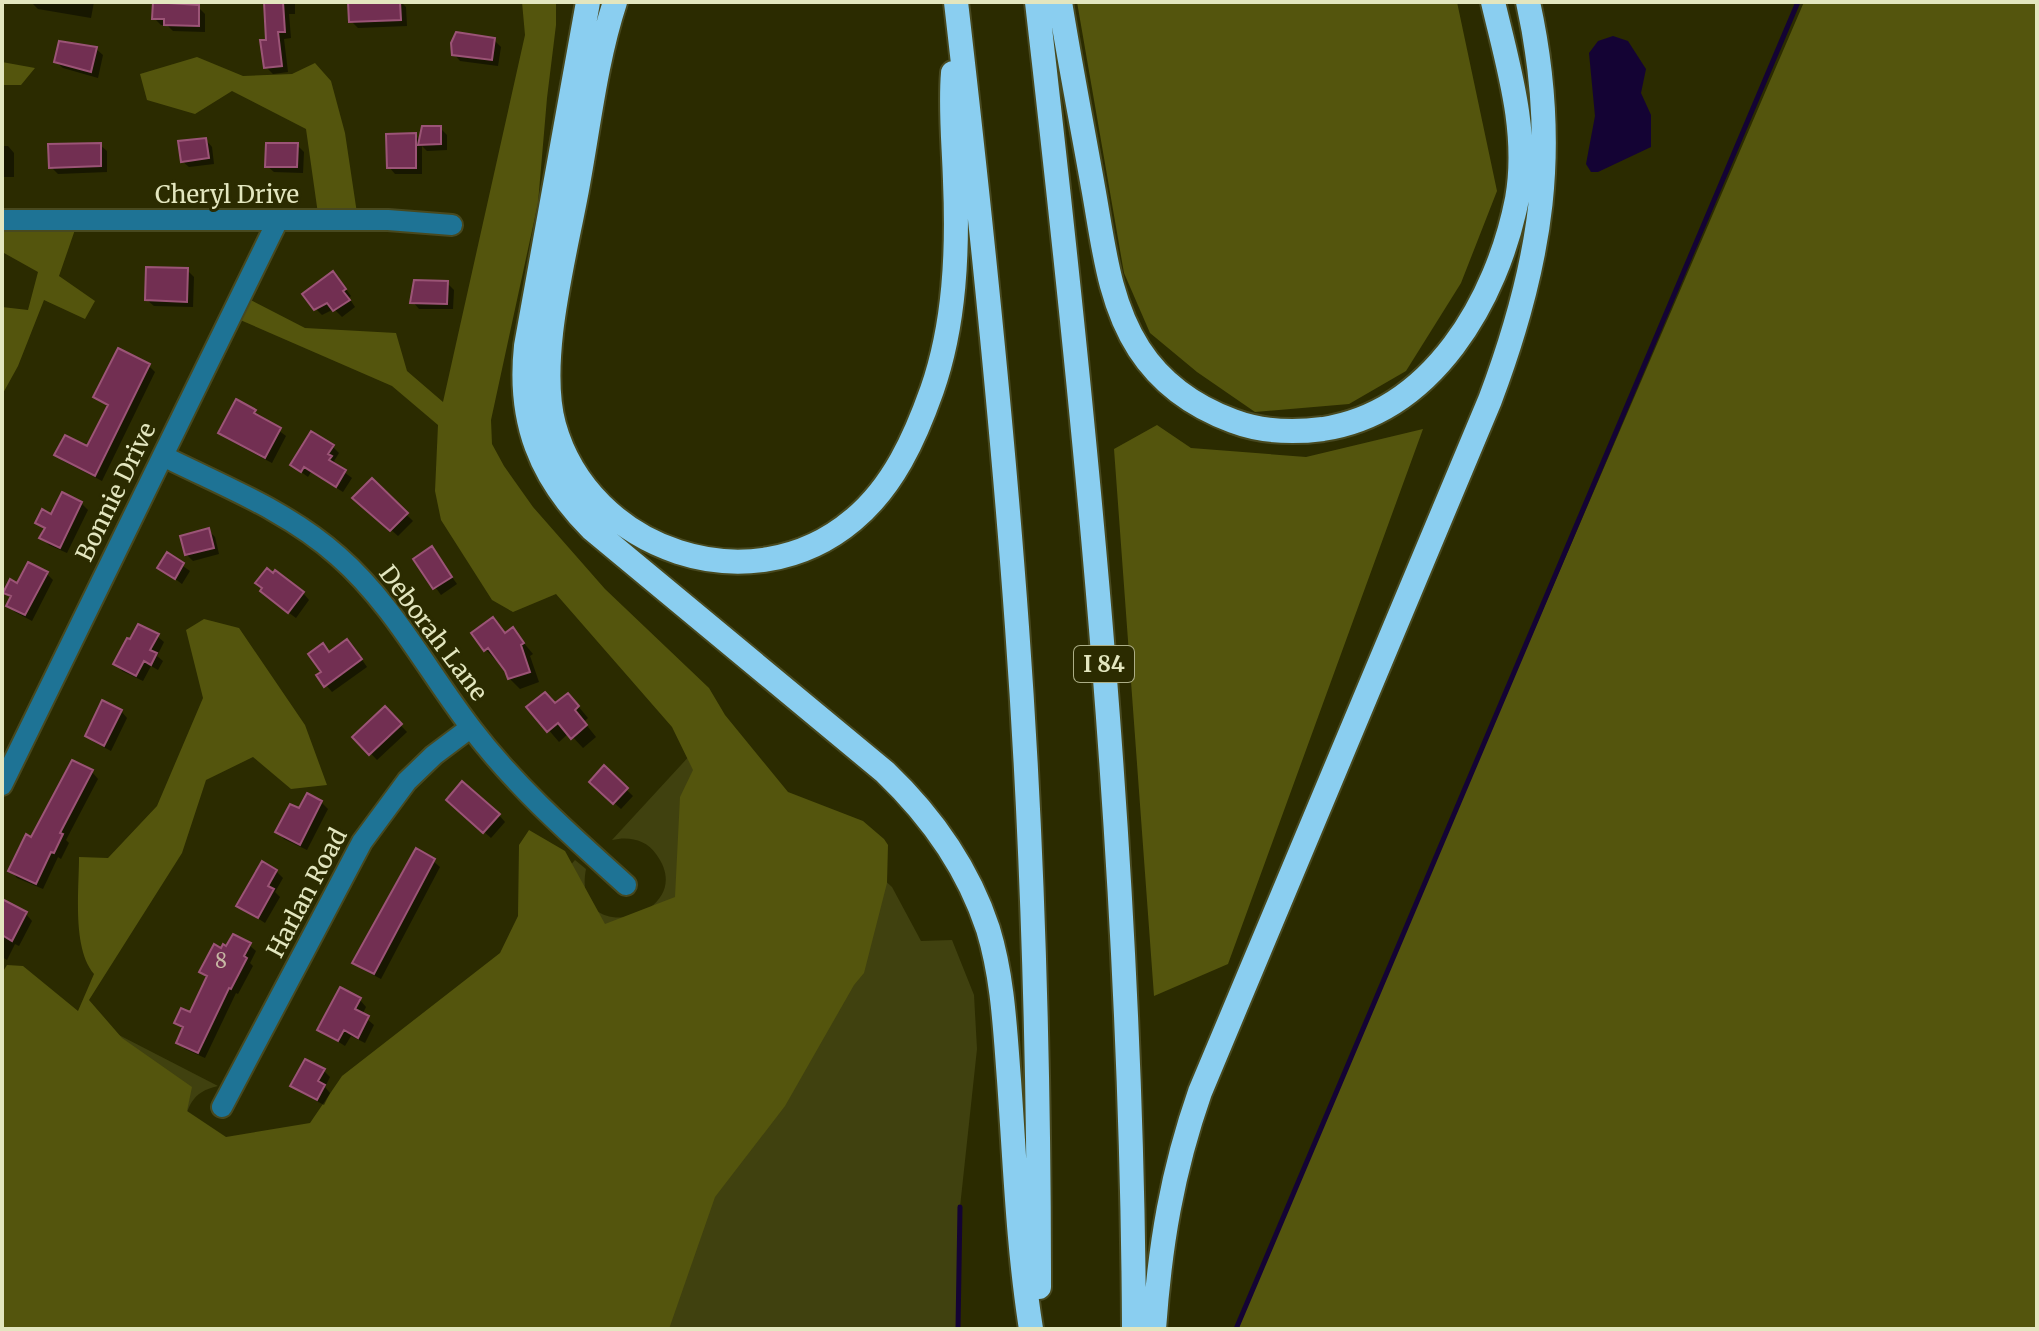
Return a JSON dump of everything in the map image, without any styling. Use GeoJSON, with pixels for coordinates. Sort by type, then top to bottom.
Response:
{"type":"FeatureCollection","features":[{"type":"Feature","properties":{"kind":"highway"},"geometry":{"type":"LineString","coordinates":[[588,2],[526,346],[525,397],[536,446],[558,490],[592,529],[885,772],[921,810],[962,869],[988,929],[998,974],[1031,1329]]}},
{"type":"Feature","properties":{"kind":"highway"},"geometry":{"type":"LineString","coordinates":[[956,2],[1001,422],[1023,714],[1036,1032],[1038,1329]]}},
{"type":"Feature","properties":{"kind":"highway","name":"I 84"},"geometry":{"type":"LineString","coordinates":[[1037,2],[1081,410],[1114,781],[1125,988],[1134,1329]]}},
{"type":"Feature","properties":{"kind":"highway"},"geometry":{"type":"LineString","coordinates":[[1060,2],[1110,278],[1129,332],[1154,369],[1192,401],[1239,423],[1289,432],[1351,423],[1372,415],[1400,398],[1459,338],[1489,289],[1514,211],[1521,159],[1514,94],[1493,2]]}},
{"type":"Feature","properties":{"kind":"highway"},"geometry":{"type":"LineString","coordinates":[[1154,1329],[1161,1244],[1169,1198],[1181,1148],[1200,1092],[1490,400],[1517,319],[1536,236],[1546,154],[1542,80],[1528,2]]}},
{"type":"Feature","properties":{"kind":"highway"},"geometry":{"type":"LineString","coordinates":[[614,4],[551,336],[548,377],[551,409],[567,457],[587,489],[609,514],[636,534],[668,550],[722,562],[784,556],[841,530],[880,493],[914,434],[936,377],[951,309],[956,215],[951,95],[959,31]]}},
{"type":"Feature","properties":{"kind":"street","name":"Cheryl Drive"},"geometry":{"type":"LineString","coordinates":[[2,220],[388,220],[452,225]]}},
{"type":"Feature","properties":{"kind":"street","name":"Bonnie Drive"},"geometry":{"type":"LineString","coordinates":[[2,785],[277,222]]}},
{"type":"Feature","properties":{"kind":"street","name":"Deborah Lane"},"geometry":{"type":"LineString","coordinates":[[163,456],[287,519],[338,556],[380,602],[470,728],[547,813],[626,885]]}},
{"type":"Feature","properties":{"kind":"street","name":"Harlan Road"},"geometry":{"type":"LineString","coordinates":[[222,1107],[362,842],[407,781],[434,755],[470,728]]}},
{"type":"Feature","properties":{"kind":"shaded area"},"geometry":{"type":"Polygon","coordinates":[[[522,2],[556,2],[556,25],[538,203],[491,420],[492,444],[533,507],[605,589],[709,688],[725,715],[788,792],[863,821],[884,839],[888,845],[887,883],[864,973],[854,985],[785,1106],[715,1197],[669,1329],[2,1329],[2,973],[7,965],[23,966],[78,1011],[94,974],[82,950],[80,935],[79,857],[108,858],[157,806],[203,698],[186,630],[204,619],[239,628],[305,725],[327,785],[291,789],[253,757],[206,780],[182,853],[89,1000],[122,1038],[192,1087],[187,1111],[226,1137],[310,1123],[342,1076],[500,953],[518,916],[519,845],[529,830],[565,851],[605,924],[675,897],[680,797],[693,770],[672,727],[556,594],[513,612],[492,600],[441,520],[435,491],[438,425],[392,386],[231,316],[241,295],[305,328],[396,333],[407,371],[443,402],[525,35],[522,2]]]}},
{"type":"Feature","properties":{"kind":"shaded area"},"geometry":{"type":"Polygon","coordinates":[[[1077,2],[1457,2],[1497,191],[1461,283],[1406,371],[1349,404],[1255,412],[1197,372],[1150,333],[1124,273],[1077,2]]]}},
{"type":"Feature","properties":{"kind":"shaded area"},"geometry":{"type":"Polygon","coordinates":[[[1804,2],[2037,2],[2037,1329],[1234,1329],[1804,2]]]}},
{"type":"Feature","properties":{"kind":"shaded area"},"geometry":{"type":"Polygon","coordinates":[[[1613,36],[1628,41],[1646,69],[1641,93],[1651,115],[1651,147],[1598,172],[1591,172],[1586,164],[1595,116],[1589,53],[1598,41],[1613,36]]]}},
{"type":"Feature","properties":{"kind":"shaded area"},"geometry":{"type":"Polygon","coordinates":[[[197,57],[243,76],[292,74],[315,63],[331,81],[345,133],[358,220],[319,221],[306,129],[232,91],[195,114],[147,100],[140,74],[197,57]]]}},
{"type":"Feature","properties":{"kind":"shaded area"},"geometry":{"type":"Polygon","coordinates":[[[2,62],[35,68],[21,85],[2,85],[2,62]]]}},
{"type":"Feature","properties":{"kind":"shaded area"},"geometry":{"type":"Polygon","coordinates":[[[2,220],[78,221],[59,276],[95,301],[85,319],[44,300],[18,366],[2,395],[2,307],[28,310],[38,272],[4,253],[2,220]]]}},
{"type":"Feature","properties":{"kind":"shaded area"},"geometry":{"type":"Polygon","coordinates":[[[1157,425],[1191,448],[1306,457],[1423,429],[1228,964],[1154,996],[1114,449],[1157,425]]]}},
{"type":"Feature","properties":{"kind":"shaded area"},"geometry":{"type":"Polygon","coordinates":[[[716,727],[892,887],[921,941],[952,940],[974,995],[977,1049],[960,1207],[958,1329],[2,1329],[82,1016],[218,1086],[202,1092],[192,1102],[183,1132],[392,1171],[529,912],[575,860],[586,869],[586,895],[597,911],[613,917],[632,916],[650,908],[662,894],[666,876],[652,849],[636,840],[612,840],[716,727]]]}},
{"type":"Feature","properties":{"kind":"building"},"geometry":{"type":"Polygon","coordinates":[[[153,2],[199,5],[199,26],[164,25],[164,19],[152,19],[153,2]]]}},
{"type":"Feature","properties":{"kind":"building"},"geometry":{"type":"Polygon","coordinates":[[[264,2],[283,2],[285,32],[278,32],[282,66],[264,68],[260,40],[266,40],[264,2]]]}},
{"type":"Feature","properties":{"kind":"building"},"geometry":{"type":"Polygon","coordinates":[[[348,2],[400,2],[401,20],[349,22],[348,2]]]}},
{"type":"Feature","properties":{"kind":"building"},"geometry":{"type":"Polygon","coordinates":[[[456,32],[495,38],[492,60],[452,55],[451,43],[456,32]]]}},
{"type":"Feature","properties":{"kind":"building"},"geometry":{"type":"Polygon","coordinates":[[[59,41],[97,47],[91,72],[54,62],[59,41]]]}},
{"type":"Feature","properties":{"kind":"building"},"geometry":{"type":"Polygon","coordinates":[[[422,126],[441,126],[441,144],[418,145],[422,126]]]}},
{"type":"Feature","properties":{"kind":"building"},"geometry":{"type":"Polygon","coordinates":[[[416,133],[416,168],[387,168],[386,134],[416,133]]]}},
{"type":"Feature","properties":{"kind":"building"},"geometry":{"type":"Polygon","coordinates":[[[206,138],[209,158],[181,162],[178,141],[206,138]]]}},
{"type":"Feature","properties":{"kind":"building"},"geometry":{"type":"Polygon","coordinates":[[[101,143],[101,166],[49,168],[48,144],[101,143]]]}},
{"type":"Feature","properties":{"kind":"building"},"geometry":{"type":"Polygon","coordinates":[[[266,143],[298,143],[297,167],[265,167],[266,143]]]}},
{"type":"Feature","properties":{"kind":"building"},"geometry":{"type":"Polygon","coordinates":[[[146,267],[188,268],[187,302],[145,300],[146,267]]]}},
{"type":"Feature","properties":{"kind":"building"},"geometry":{"type":"Polygon","coordinates":[[[333,271],[350,300],[333,311],[327,303],[314,310],[302,294],[333,271]]]}},
{"type":"Feature","properties":{"kind":"building"},"geometry":{"type":"Polygon","coordinates":[[[414,280],[448,281],[447,304],[410,303],[414,280]]]}},
{"type":"Feature","properties":{"kind":"building"},"geometry":{"type":"Polygon","coordinates":[[[118,348],[150,364],[95,476],[54,455],[65,435],[87,446],[108,405],[93,397],[118,348]]]}},
{"type":"Feature","properties":{"kind":"building"},"geometry":{"type":"Polygon","coordinates":[[[236,399],[281,428],[265,458],[218,433],[236,399]]]}},
{"type":"Feature","properties":{"kind":"building"},"geometry":{"type":"Polygon","coordinates":[[[311,431],[334,445],[328,454],[332,456],[329,460],[346,470],[336,487],[304,467],[301,472],[290,465],[311,431]]]}},
{"type":"Feature","properties":{"kind":"building"},"geometry":{"type":"Polygon","coordinates":[[[372,478],[408,513],[390,531],[352,498],[372,478]]]}},
{"type":"Feature","properties":{"kind":"building"},"geometry":{"type":"Polygon","coordinates":[[[62,492],[82,502],[60,548],[39,538],[45,528],[35,523],[42,509],[51,514],[62,492]]]}},
{"type":"Feature","properties":{"kind":"building"},"geometry":{"type":"Polygon","coordinates":[[[209,528],[214,548],[185,555],[180,536],[209,528]]]}},
{"type":"Feature","properties":{"kind":"building"},"geometry":{"type":"Polygon","coordinates":[[[432,546],[452,577],[433,589],[413,559],[432,546]]]}},
{"type":"Feature","properties":{"kind":"building"},"geometry":{"type":"Polygon","coordinates":[[[167,552],[184,563],[175,579],[157,568],[167,552]]]}},
{"type":"Feature","properties":{"kind":"building"},"geometry":{"type":"Polygon","coordinates":[[[28,562],[48,572],[25,615],[6,606],[11,596],[3,593],[10,579],[17,583],[28,562]]]}},
{"type":"Feature","properties":{"kind":"building"},"geometry":{"type":"Polygon","coordinates":[[[267,568],[273,573],[275,570],[304,592],[288,613],[260,591],[262,588],[255,583],[267,568]]]}},
{"type":"Feature","properties":{"kind":"building"},"geometry":{"type":"Polygon","coordinates":[[[493,617],[505,633],[513,627],[524,643],[521,645],[530,672],[508,679],[488,648],[484,651],[471,633],[493,617]]]}},
{"type":"Feature","properties":{"kind":"building"},"geometry":{"type":"Polygon","coordinates":[[[138,624],[159,634],[150,650],[157,653],[151,665],[144,661],[136,676],[113,664],[138,624]]]}},
{"type":"Feature","properties":{"kind":"building"},"geometry":{"type":"Polygon","coordinates":[[[347,639],[362,659],[324,687],[316,675],[321,672],[308,654],[323,643],[329,652],[347,639]]]}},
{"type":"Feature","properties":{"kind":"building"},"geometry":{"type":"Polygon","coordinates":[[[545,692],[555,703],[568,693],[579,706],[575,710],[587,725],[571,739],[558,723],[547,732],[526,707],[545,692]]]}},
{"type":"Feature","properties":{"kind":"building"},"geometry":{"type":"Polygon","coordinates":[[[102,700],[122,710],[104,746],[85,736],[102,700]]]}},
{"type":"Feature","properties":{"kind":"building"},"geometry":{"type":"Polygon","coordinates":[[[385,706],[402,724],[369,755],[352,737],[385,706]]]}},
{"type":"Feature","properties":{"kind":"building"},"geometry":{"type":"Polygon","coordinates":[[[72,760],[93,770],[36,884],[8,871],[26,834],[31,837],[72,760]]]}},
{"type":"Feature","properties":{"kind":"building"},"geometry":{"type":"Polygon","coordinates":[[[604,765],[628,788],[613,804],[589,782],[604,765]]]}},
{"type":"Feature","properties":{"kind":"building"},"geometry":{"type":"Polygon","coordinates":[[[462,781],[500,814],[483,833],[446,800],[462,781]]]}},
{"type":"Feature","properties":{"kind":"building"},"geometry":{"type":"Polygon","coordinates":[[[307,793],[322,801],[300,845],[275,832],[290,804],[299,808],[307,793]]]}},
{"type":"Feature","properties":{"kind":"building"},"geometry":{"type":"Polygon","coordinates":[[[416,848],[435,859],[374,974],[352,963],[416,848]]]}},
{"type":"Feature","properties":{"kind":"building"},"geometry":{"type":"Polygon","coordinates":[[[262,861],[277,870],[268,886],[274,889],[258,918],[236,906],[262,861]]]}},
{"type":"Feature","properties":{"kind":"building"},"geometry":{"type":"Polygon","coordinates":[[[2,899],[27,912],[12,941],[2,935],[2,899]]]}},
{"type":"Feature","properties":{"kind":"building"},"geometry":{"type":"Polygon","coordinates":[[[233,934],[251,943],[244,956],[247,958],[198,1053],[176,1043],[183,1027],[174,1023],[181,1008],[190,1012],[207,976],[199,972],[214,944],[221,948],[223,944],[226,946],[233,934]]]}},
{"type":"Feature","properties":{"kind":"building"},"geometry":{"type":"Polygon","coordinates":[[[340,987],[361,998],[355,1009],[369,1016],[358,1038],[344,1030],[338,1041],[317,1030],[340,987]]]}},
{"type":"Feature","properties":{"kind":"building"},"geometry":{"type":"Polygon","coordinates":[[[305,1059],[325,1069],[318,1081],[325,1085],[317,1100],[290,1086],[305,1059]]]}},
{"type":"Feature","properties":{"kind":"waterway"},"geometry":{"type":"LineString","coordinates":[[1236,1329],[1798,2]]}},
{"type":"Feature","properties":{"kind":"waterway"},"geometry":{"type":"LineString","coordinates":[[958,1329],[960,1207]]}}]}
